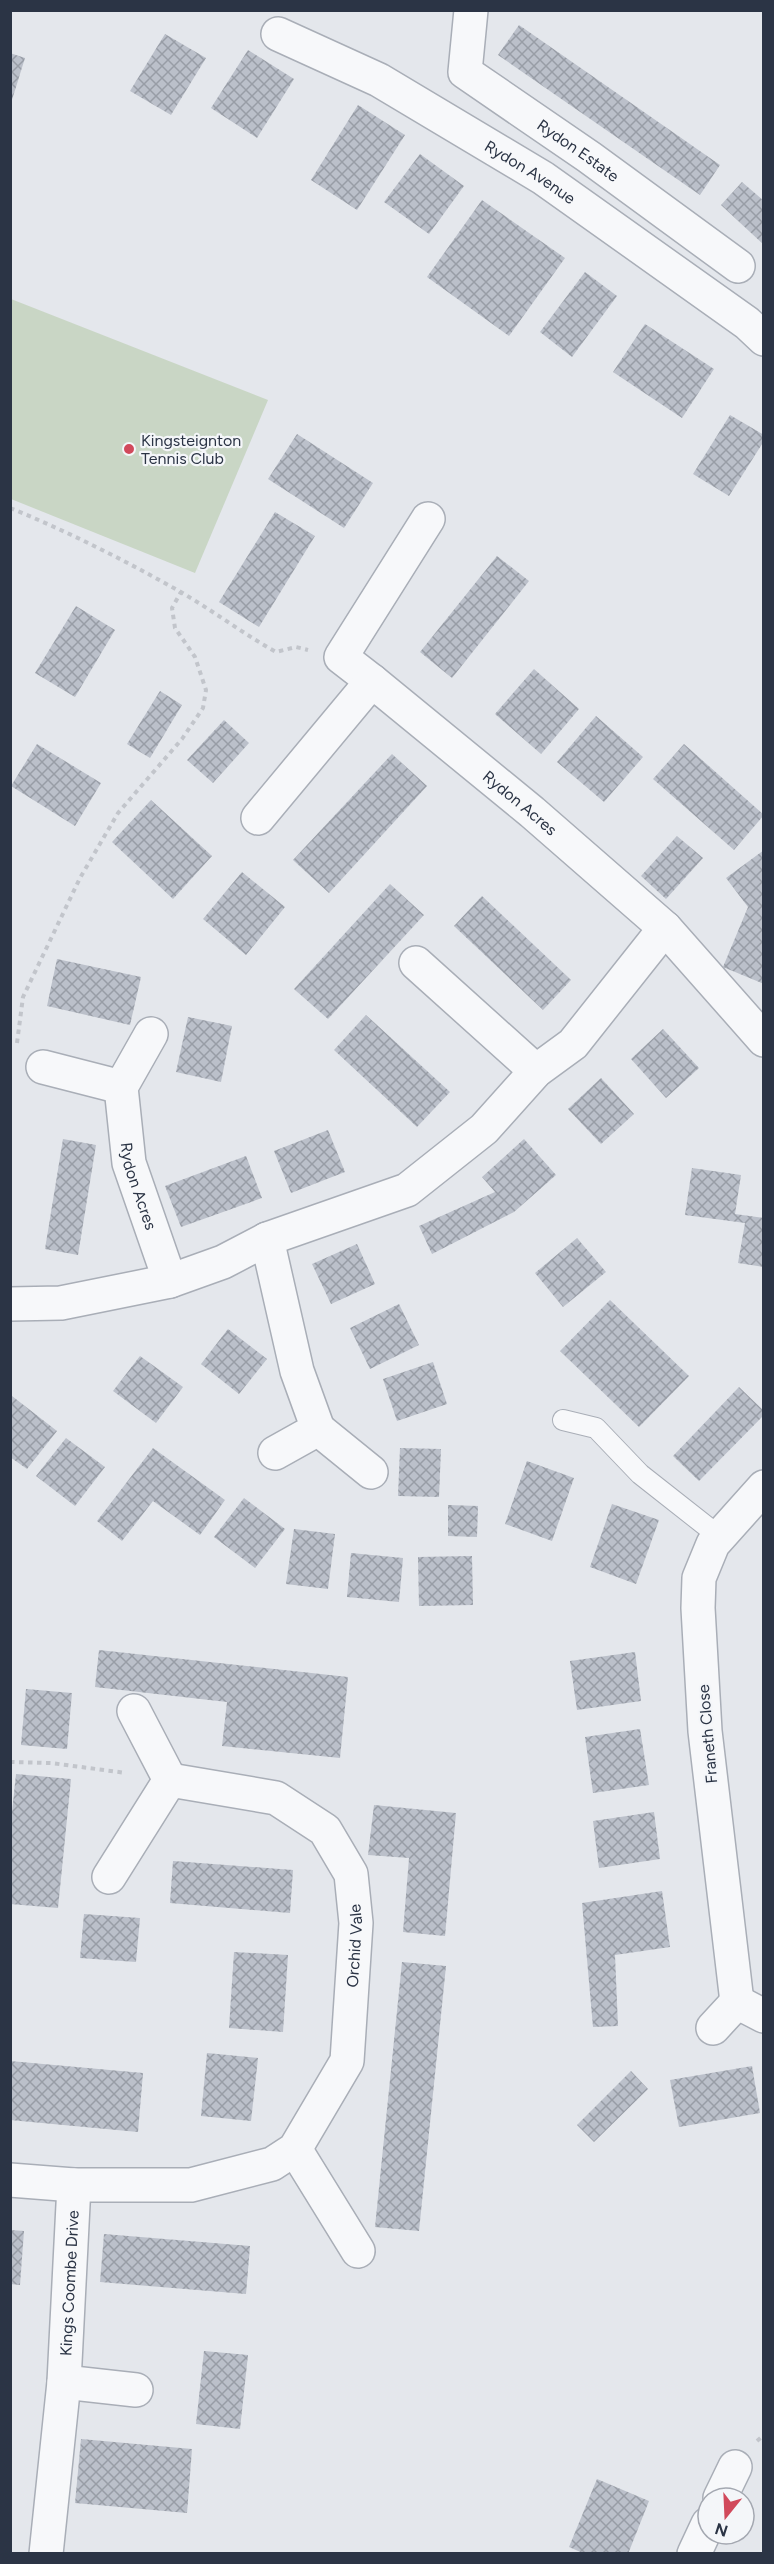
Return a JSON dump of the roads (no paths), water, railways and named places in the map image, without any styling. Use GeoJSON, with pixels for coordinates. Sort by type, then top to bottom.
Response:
{"type":"FeatureCollection","features":[{"type":"Feature","properties":{"kind":"street","name":"Rydon Estate"},"geometry":{"type":"LineString","coordinates":[[471,10],[465,72],[589,157],[738,266]]}},
{"type":"Feature","properties":{"kind":"street","name":"Rydon Avenue"},"geometry":{"type":"LineString","coordinates":[[278,34],[379,80],[543,178],[747,323],[764,339]]}},
{"type":"Feature","properties":{"kind":"street","name":"Rydon Acres"},"geometry":{"type":"LineString","coordinates":[[428,519],[341,657],[532,812],[665,928],[764,1040]]}},
{"type":"Feature","properties":{"kind":"street"},"geometry":{"type":"LineString","coordinates":[[258,818],[372,681]]}},
{"type":"Feature","properties":{"kind":"street"},"geometry":{"type":"LineString","coordinates":[[10,1304],[61,1303],[170,1281],[223,1262],[267,1239],[407,1190],[484,1129],[536,1071],[573,1044],[665,928]]}},
{"type":"Feature","properties":{"kind":"street"},"geometry":{"type":"LineString","coordinates":[[416,963],[536,1071]]}},
{"type":"Feature","properties":{"kind":"street"},"geometry":{"type":"LineString","coordinates":[[43,1067],[121,1087],[151,1034]]}},
{"type":"Feature","properties":{"kind":"street","name":"Rydon Acres"},"geometry":{"type":"LineString","coordinates":[[121,1087],[129,1163],[170,1281]]}},
{"type":"Feature","properties":{"kind":"street"},"geometry":{"type":"LineString","coordinates":[[267,1239],[297,1371],[318,1429],[371,1472]]}},
{"type":"Feature","properties":{"kind":"street"},"geometry":{"type":"LineString","coordinates":[[275,1453],[318,1429]]}},
{"type":"Feature","properties":{"kind":"street","name":"Franeth Close"},"geometry":{"type":"LineString","coordinates":[[713,2028],[750,2009],[705,1731],[698,1608],[699,1578],[713,1544],[764,1487]]}},
{"type":"Feature","properties":{"kind":"street"},"geometry":{"type":"LineString","coordinates":[[109,1877],[170,1780],[134,1711]]}},
{"type":"Feature","properties":{"kind":"street","name":"Orchid Vale"},"geometry":{"type":"LineString","coordinates":[[10,2180],[74,2186],[191,2185],[272,2164],[295,2149],[347,2061],[356,1923],[351,1874],[325,1830],[276,1798],[170,1780]]}},
{"type":"Feature","properties":{"kind":"street"},"geometry":{"type":"LineString","coordinates":[[295,2149],[358,2251]]}},
{"type":"Feature","properties":{"kind":"street","name":"Kings Coombe Drive"},"geometry":{"type":"LineString","coordinates":[[46,2553],[64,2382],[74,2186]]}},
{"type":"Feature","properties":{"kind":"street"},"geometry":{"type":"LineString","coordinates":[[64,2382],[135,2390]]}},
{"type":"Feature","properties":{"kind":"street"},"geometry":{"type":"LineString","coordinates":[[726,2486],[735,2467]]}},
{"type":"Feature","properties":{"kind":"lane"},"geometry":{"type":"LineString","coordinates":[[563,1419],[596,1428],[640,1474],[720,1537]]}},
{"type":"Feature","properties":{"kind":"place","name":"Kingsteignton Tennis Club"},"geometry":{"type":"Point","coordinates":[129,449]}}]}
